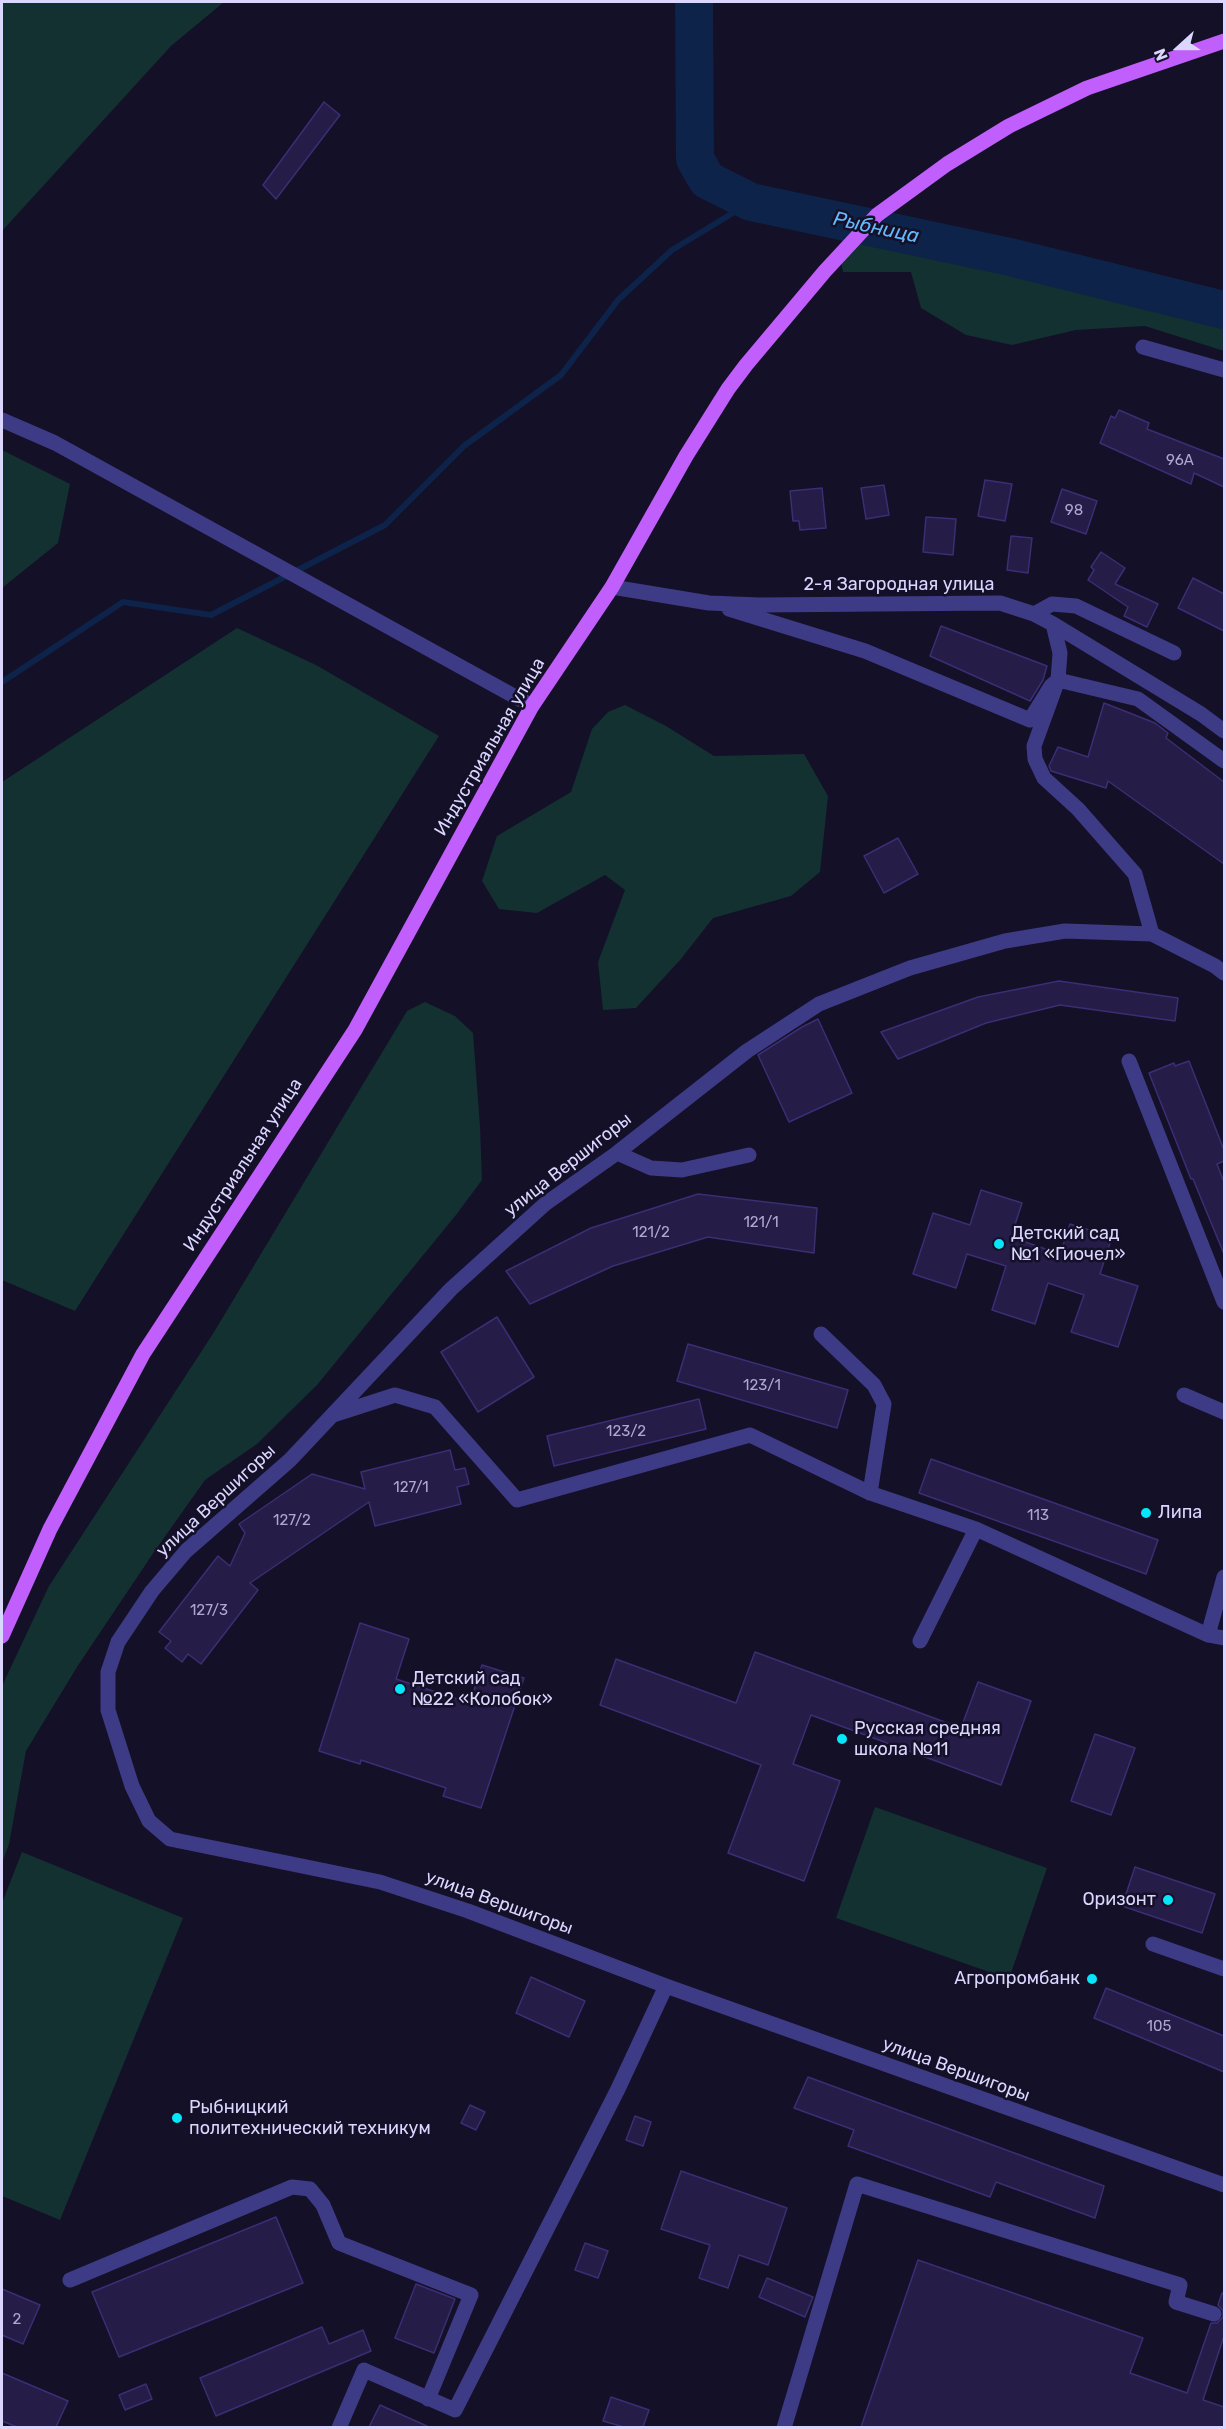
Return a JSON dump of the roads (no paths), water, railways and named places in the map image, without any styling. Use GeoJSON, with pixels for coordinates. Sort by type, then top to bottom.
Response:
{"type":"FeatureCollection","features":[{"type":"Feature","properties":{"kind":"main road","name":"Индустриальная улица"},"geometry":{"type":"LineString","coordinates":[[2,1636],[50,1529],[143,1354],[355,1030],[532,706],[612,587],[713,412],[740,373],[825,271],[877,215],[947,164],[1009,126],[1087,88],[1224,41]]}},
{"type":"Feature","properties":{"kind":"street"},"geometry":{"type":"LineString","coordinates":[[1143,347],[1224,370]]}},
{"type":"Feature","properties":{"kind":"street"},"geometry":{"type":"LineString","coordinates":[[2,420],[55,443],[532,706]]}},
{"type":"Feature","properties":{"kind":"street","name":"2-я Загородная улица"},"geometry":{"type":"LineString","coordinates":[[612,587],[709,603],[759,605],[1000,603],[1034,614],[1053,624],[1201,714],[1224,731]]}},
{"type":"Feature","properties":{"kind":"street"},"geometry":{"type":"LineString","coordinates":[[709,603],[865,651],[1030,720],[1051,686],[1058,680],[1138,699],[1224,761]]}},
{"type":"Feature","properties":{"kind":"street"},"geometry":{"type":"LineString","coordinates":[[1034,614],[1052,604],[1076,606],[1174,653]]}},
{"type":"Feature","properties":{"kind":"street"},"geometry":{"type":"LineString","coordinates":[[1053,624],[1060,652],[1058,680],[1034,746],[1037,764],[1044,778],[1078,809],[1135,874],[1152,934]]}},
{"type":"Feature","properties":{"kind":"street","name":"улица Вершигоры"},"geometry":{"type":"LineString","coordinates":[[1224,973],[1215,966],[1152,934],[1065,931],[1005,941],[910,968],[819,1004],[747,1051],[616,1153],[545,1204],[451,1289],[290,1460],[186,1551],[152,1591],[118,1642],[108,1672],[108,1710],[128,1775],[149,1821],[170,1839],[380,1882],[468,1911],[666,1986],[1224,2185]]}},
{"type":"Feature","properties":{"kind":"street"},"geometry":{"type":"LineString","coordinates":[[1129,1061],[1224,1302]]}},
{"type":"Feature","properties":{"kind":"street"},"geometry":{"type":"LineString","coordinates":[[616,1153],[651,1168],[682,1170],[749,1155]]}},
{"type":"Feature","properties":{"kind":"street"},"geometry":{"type":"LineString","coordinates":[[821,1334],[874,1385],[884,1404],[870,1493]]}},
{"type":"Feature","properties":{"kind":"street"},"geometry":{"type":"LineString","coordinates":[[330,1416],[395,1395],[435,1407],[516,1500],[750,1435],[870,1493],[976,1529],[1208,1635],[1224,1638]]}},
{"type":"Feature","properties":{"kind":"street"},"geometry":{"type":"LineString","coordinates":[[1184,1395],[1224,1412]]}},
{"type":"Feature","properties":{"kind":"street"},"geometry":{"type":"LineString","coordinates":[[920,1641],[976,1529]]}},
{"type":"Feature","properties":{"kind":"street"},"geometry":{"type":"LineString","coordinates":[[1208,1635],[1224,1577]]}},
{"type":"Feature","properties":{"kind":"street"},"geometry":{"type":"LineString","coordinates":[[1154,1944],[1224,1969]]}},
{"type":"Feature","properties":{"kind":"street"},"geometry":{"type":"LineString","coordinates":[[339,2427],[364,2370],[455,2410],[618,2089],[666,1986]]}},
{"type":"Feature","properties":{"kind":"street"},"geometry":{"type":"LineString","coordinates":[[784,2427],[857,2184],[1180,2285],[1176,2302],[1214,2314]]}},
{"type":"Feature","properties":{"kind":"street"},"geometry":{"type":"LineString","coordinates":[[70,2280],[292,2187],[310,2189],[323,2205],[339,2243],[471,2295],[429,2398]]}},
{"type":"Feature","properties":{"kind":"waterway","name":"Рыбница"},"geometry":{"type":"LineString","coordinates":[[694,2],[695,159],[707,180],[751,202],[1010,257],[1224,310]]}},
{"type":"Feature","properties":{"kind":"waterway"},"geometry":{"type":"LineString","coordinates":[[2,682],[123,602],[211,615],[385,525],[464,446],[561,375],[618,300],[672,250],[751,202]]}},
{"type":"Feature","properties":{"kind":"place","name":"Детский сад №1 «Гиочел»"},"geometry":{"type":"Point","coordinates":[999,1244]}},
{"type":"Feature","properties":{"kind":"place","name":"Липа"},"geometry":{"type":"Point","coordinates":[1146,1513]}},
{"type":"Feature","properties":{"kind":"place","name":"Детский сад №22 «Колобок»"},"geometry":{"type":"Point","coordinates":[400,1689]}},
{"type":"Feature","properties":{"kind":"place","name":"Русская средняя школа №11"},"geometry":{"type":"Point","coordinates":[842,1739]}},
{"type":"Feature","properties":{"kind":"place","name":"Оризонт"},"geometry":{"type":"Point","coordinates":[1168,1900]}},
{"type":"Feature","properties":{"kind":"place","name":"Агропромбанк"},"geometry":{"type":"Point","coordinates":[1092,1979]}},
{"type":"Feature","properties":{"kind":"place","name":"Рыбницкий политехнический техникум"},"geometry":{"type":"Point","coordinates":[177,2118]}}]}
